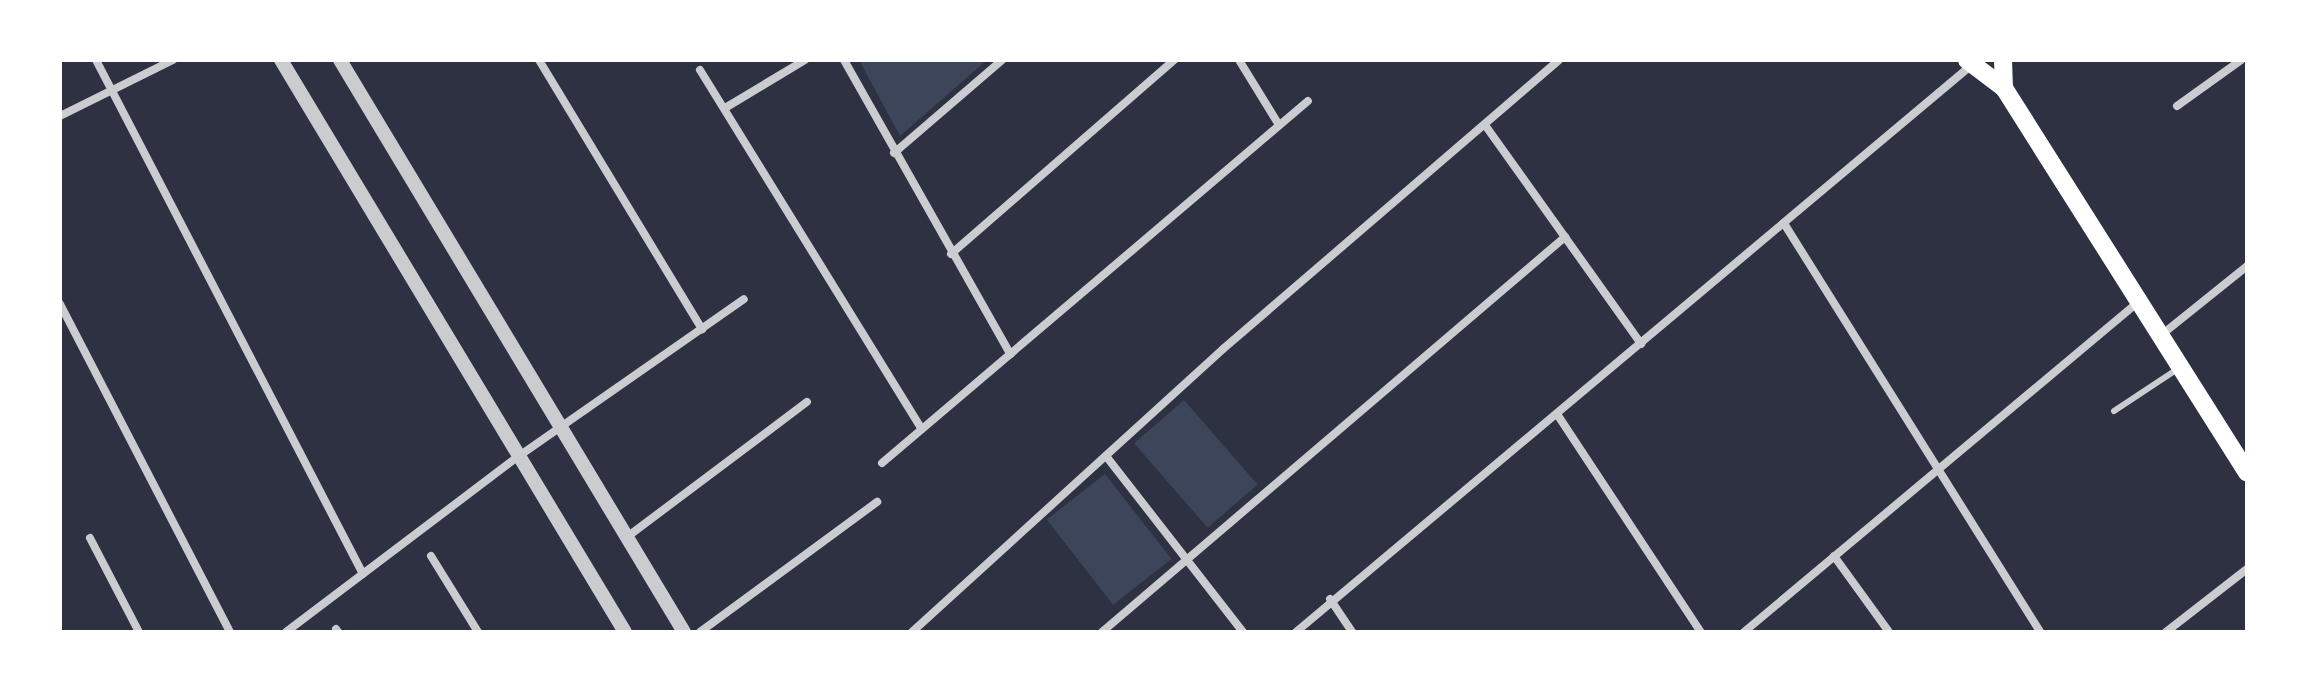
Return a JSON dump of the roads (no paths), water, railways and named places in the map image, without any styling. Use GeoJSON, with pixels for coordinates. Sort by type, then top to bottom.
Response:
{"type":"FeatureCollection","features":[{"type":"Feature","properties":{"kind":"main road"},"geometry":{"type":"LineString","coordinates":[[2003,60],[2004,88]]}},
{"type":"Feature","properties":{"kind":"main road"},"geometry":{"type":"LineString","coordinates":[[1972,62],[2004,88],[2247,473]]}},
{"type":"Feature","properties":{"kind":"street"},"geometry":{"type":"LineString","coordinates":[[96,60],[363,574]]}},
{"type":"Feature","properties":{"kind":"street"},"geometry":{"type":"LineString","coordinates":[[60,116],[173,60]]}},
{"type":"Feature","properties":{"kind":"street"},"geometry":{"type":"LineString","coordinates":[[281,60],[625,632]]}},
{"type":"Feature","properties":{"kind":"street"},"geometry":{"type":"LineString","coordinates":[[340,60],[684,632]]}},
{"type":"Feature","properties":{"kind":"street"},"geometry":{"type":"LineString","coordinates":[[539,60],[702,329]]}},
{"type":"Feature","properties":{"kind":"street"},"geometry":{"type":"LineString","coordinates":[[725,108],[805,60]]}},
{"type":"Feature","properties":{"kind":"street"},"geometry":{"type":"LineString","coordinates":[[844,60],[1010,354]]}},
{"type":"Feature","properties":{"kind":"street"},"geometry":{"type":"LineString","coordinates":[[894,153],[1002,60]]}},
{"type":"Feature","properties":{"kind":"street"},"geometry":{"type":"LineString","coordinates":[[951,254],[1174,60]]}},
{"type":"Feature","properties":{"kind":"street"},"geometry":{"type":"LineString","coordinates":[[1239,60],[1279,125]]}},
{"type":"Feature","properties":{"kind":"street"},"geometry":{"type":"LineString","coordinates":[[912,632],[1223,349],[1559,60]]}},
{"type":"Feature","properties":{"kind":"street"},"geometry":{"type":"LineString","coordinates":[[2177,106],[2241,60]]}},
{"type":"Feature","properties":{"kind":"street"},"geometry":{"type":"LineString","coordinates":[[1296,632],[1330,599],[1785,225],[1972,62]]}},
{"type":"Feature","properties":{"kind":"street"},"geometry":{"type":"LineString","coordinates":[[700,70],[922,429]]}},
{"type":"Feature","properties":{"kind":"street"},"geometry":{"type":"LineString","coordinates":[[882,463],[1308,101]]}},
{"type":"Feature","properties":{"kind":"street"},"geometry":{"type":"LineString","coordinates":[[1485,125],[1641,344]]}},
{"type":"Feature","properties":{"kind":"street"},"geometry":{"type":"LineString","coordinates":[[1785,225],[2040,632]]}},
{"type":"Feature","properties":{"kind":"street"},"geometry":{"type":"LineString","coordinates":[[1102,632],[1565,237]]}},
{"type":"Feature","properties":{"kind":"street"},"geometry":{"type":"LineString","coordinates":[[2159,337],[2247,266]]}},
{"type":"Feature","properties":{"kind":"street"},"geometry":{"type":"LineString","coordinates":[[286,632],[560,426],[744,299]]}},
{"type":"Feature","properties":{"kind":"street"},"geometry":{"type":"LineString","coordinates":[[1744,632],[2137,303]]}},
{"type":"Feature","properties":{"kind":"street"},"geometry":{"type":"LineString","coordinates":[[60,304],[230,632]]}},
{"type":"Feature","properties":{"kind":"street"},"geometry":{"type":"LineString","coordinates":[[627,537],[807,402]]}},
{"type":"Feature","properties":{"kind":"street"},"geometry":{"type":"LineString","coordinates":[[1557,414],[1701,632]]}},
{"type":"Feature","properties":{"kind":"street"},"geometry":{"type":"LineString","coordinates":[[1106,456],[1243,632]]}},
{"type":"Feature","properties":{"kind":"street"},"geometry":{"type":"LineString","coordinates":[[700,632],[877,502]]}},
{"type":"Feature","properties":{"kind":"street"},"geometry":{"type":"LineString","coordinates":[[90,538],[139,632]]}},
{"type":"Feature","properties":{"kind":"street"},"geometry":{"type":"LineString","coordinates":[[431,556],[478,632]]}},
{"type":"Feature","properties":{"kind":"street"},"geometry":{"type":"LineString","coordinates":[[1834,556],[1889,632]]}},
{"type":"Feature","properties":{"kind":"street"},"geometry":{"type":"LineString","coordinates":[[2166,632],[2247,569]]}},
{"type":"Feature","properties":{"kind":"street"},"geometry":{"type":"LineString","coordinates":[[1330,599],[1352,632]]}},
{"type":"Feature","properties":{"kind":"lane"},"geometry":{"type":"LineString","coordinates":[[2114,411],[2179,368]]}}]}
